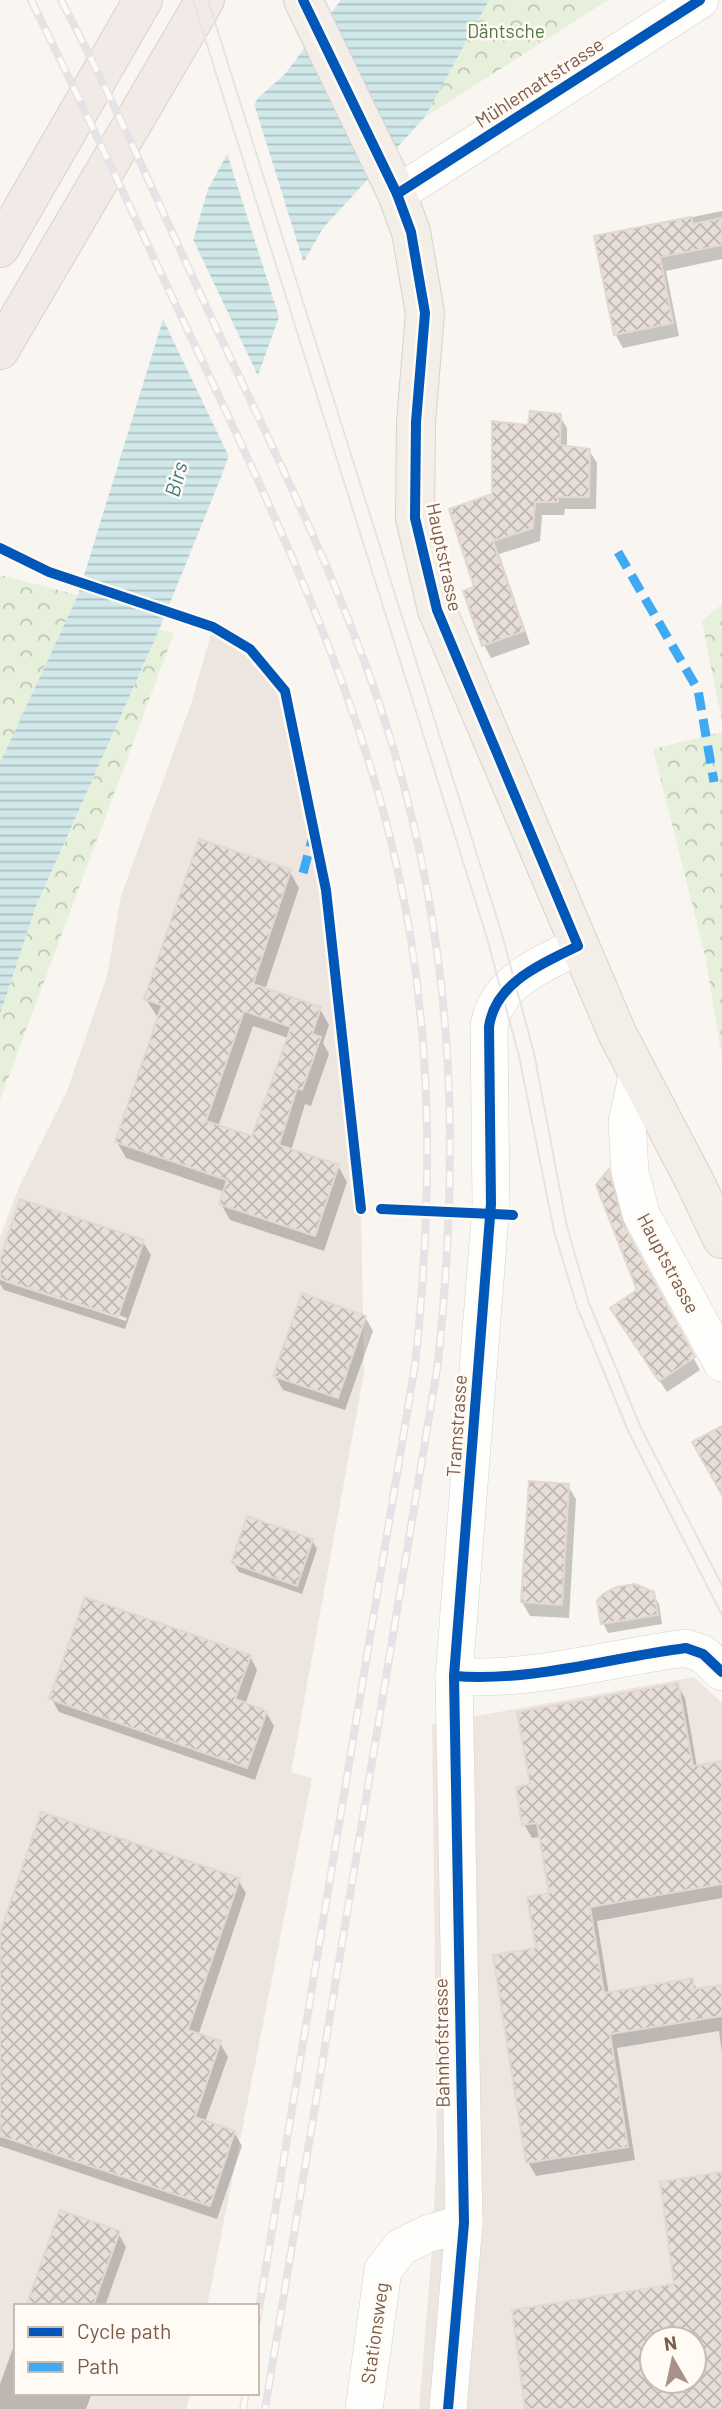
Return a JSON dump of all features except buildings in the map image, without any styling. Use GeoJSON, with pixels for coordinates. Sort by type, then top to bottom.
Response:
{"type":"FeatureCollection","features":[{"type":"Feature","properties":{"kind":"highway"},"geometry":{"type":"LineString","coordinates":[[0,248],[143,0]]}},
{"type":"Feature","properties":{"kind":"highway"},"geometry":{"type":"LineString","coordinates":[[0,350],[205,0]]}},
{"type":"Feature","properties":{"kind":"main road","name":"Hauptstrasse"},"geometry":{"type":"LineString","coordinates":[[303,0],[397,194],[411,232],[425,313],[414,469],[415,518],[437,610],[578,946],[637,1076],[695,1182],[722,1240]]}},
{"type":"Feature","properties":{"kind":"street","name":"Mühlemattstrasse"},"geometry":{"type":"LineString","coordinates":[[397,194],[700,0]]}},
{"type":"Feature","properties":{"kind":"street","name":"Tramstrasse"},"geometry":{"type":"LineString","coordinates":[[454,1676],[491,1204],[491,1014],[515,981],[578,946]]}},
{"type":"Feature","properties":{"kind":"street","name":"Hauptstrasse"},"geometry":{"type":"LineString","coordinates":[[637,1076],[626,1123],[630,1172],[641,1214],[722,1363]]}},
{"type":"Feature","properties":{"kind":"street"},"geometry":{"type":"LineString","coordinates":[[454,1676],[486,1678],[531,1675],[686,1648],[703,1654],[722,1672]]}},
{"type":"Feature","properties":{"kind":"street","name":"Bahnhofstrasse"},"geometry":{"type":"LineString","coordinates":[[448,2409],[464,2223],[454,1676]]}},
{"type":"Feature","properties":{"kind":"street","name":"Stationsweg"},"geometry":{"type":"LineString","coordinates":[[364,2409],[383,2270],[401,2247],[427,2234],[464,2223]]}},
{"type":"Feature","properties":{"kind":"shaded area"},"geometry":{"type":"Polygon","coordinates":[[[213,627],[250,649],[285,691],[326,890],[361,1209],[364,1373],[291,1772],[312,1778],[207,2304],[14,2304],[14,2395],[190,2395],[186,2409],[0,2409],[0,1237],[19,1187],[67,1091],[107,976],[121,896],[191,704],[213,627]]]}},
{"type":"Feature","properties":{"kind":"shaded area"},"geometry":{"type":"Polygon","coordinates":[[[694,1677],[722,1703],[722,2409],[419,2409],[437,2145],[432,1724],[694,1677]]]}},
{"type":"Feature","properties":{"kind":"green space","name":"Däntsche"},"geometry":{"type":"Polygon","coordinates":[[[489,0],[608,0],[425,117],[489,0]]]}},
{"type":"Feature","properties":{"kind":"green space"},"geometry":{"type":"Polygon","coordinates":[[[0,575],[78,595],[0,763],[0,575]]]}},
{"type":"Feature","properties":{"kind":"green space"},"geometry":{"type":"Polygon","coordinates":[[[722,604],[722,721],[702,621],[722,604]]]}},
{"type":"Feature","properties":{"kind":"green space"},"geometry":{"type":"Polygon","coordinates":[[[159,630],[174,633],[0,1100],[0,1012],[33,915],[159,630]]]}},
{"type":"Feature","properties":{"kind":"green space"},"geometry":{"type":"Polygon","coordinates":[[[722,732],[722,1058],[705,955],[653,749],[722,732]]]}},
{"type":"Feature","properties":{"kind":"water","name":"Birs"},"geometry":{"type":"Polygon","coordinates":[[[341,0],[489,0],[425,117],[323,228],[291,284],[221,477],[159,630],[35,909],[0,1014],[0,763],[78,595],[176,277],[192,244],[208,189],[258,98],[285,74],[341,0]]]}},
{"type":"Feature","properties":{"kind":"pier"},"geometry":{"type":"Polygon","coordinates":[[[253,100],[305,267],[281,323],[226,150],[253,100]]]}},
{"type":"Feature","properties":{"kind":"pier"},"geometry":{"type":"Polygon","coordinates":[[[191,235],[260,380],[231,461],[161,315],[173,276],[191,235]]]}},
{"type":"Feature","properties":{"kind":"tram line"},"geometry":{"type":"LineString","coordinates":[[193,0],[486,935],[519,1056],[554,1231],[577,1307],[629,1433],[722,1615]]}},
{"type":"Feature","properties":{"kind":"tram line"},"geometry":{"type":"LineString","coordinates":[[208,0],[501,931],[534,1053],[567,1227],[589,1303],[641,1428],[722,1585]]}},
{"type":"Feature","properties":{"kind":"railway"},"geometry":{"type":"LineString","coordinates":[[31,0],[257,479],[337,669],[360,734],[397,867],[418,991],[424,1053],[427,1177],[415,1365],[259,2309]]}},
{"type":"Feature","properties":{"kind":"railway"},"geometry":{"type":"LineString","coordinates":[[61,0],[120,119],[288,480],[357,642],[395,754],[415,831],[441,981],[450,1131],[449,1207],[438,1363],[265,2409]]}},
{"type":"Feature","properties":{"kind":"railway"},"geometry":{"type":"LineString","coordinates":[[243,2409],[246,2395]]}},
{"type":"Feature","properties":{"kind":"marked path"},"geometry":{"type":"LineString","coordinates":[[618,552],[698,690],[714,782]]}},
{"type":"Feature","properties":{"kind":"marked path"},"geometry":{"type":"LineString","coordinates":[[303,873],[312,840]]}},
{"type":"Feature","properties":{"kind":"cycle path"},"geometry":{"type":"LineString","coordinates":[[303,0],[397,194],[411,232],[425,313],[416,422],[415,518],[437,610],[578,946],[522,976],[510,986],[493,1011],[489,1027],[491,1204],[454,1676],[464,2223],[448,2409]]}},
{"type":"Feature","properties":{"kind":"cycle path"},"geometry":{"type":"LineString","coordinates":[[397,194],[700,0]]}},
{"type":"Feature","properties":{"kind":"cycle path"},"geometry":{"type":"LineString","coordinates":[[0,548],[49,572],[213,627],[250,649],[285,691],[326,890],[361,1209]]}},
{"type":"Feature","properties":{"kind":"cycle path"},"geometry":{"type":"LineString","coordinates":[[381,1209],[513,1215]]}},
{"type":"Feature","properties":{"kind":"cycle path"},"geometry":{"type":"LineString","coordinates":[[454,1676],[513,1676],[686,1648],[703,1654],[722,1672]]}}]}
